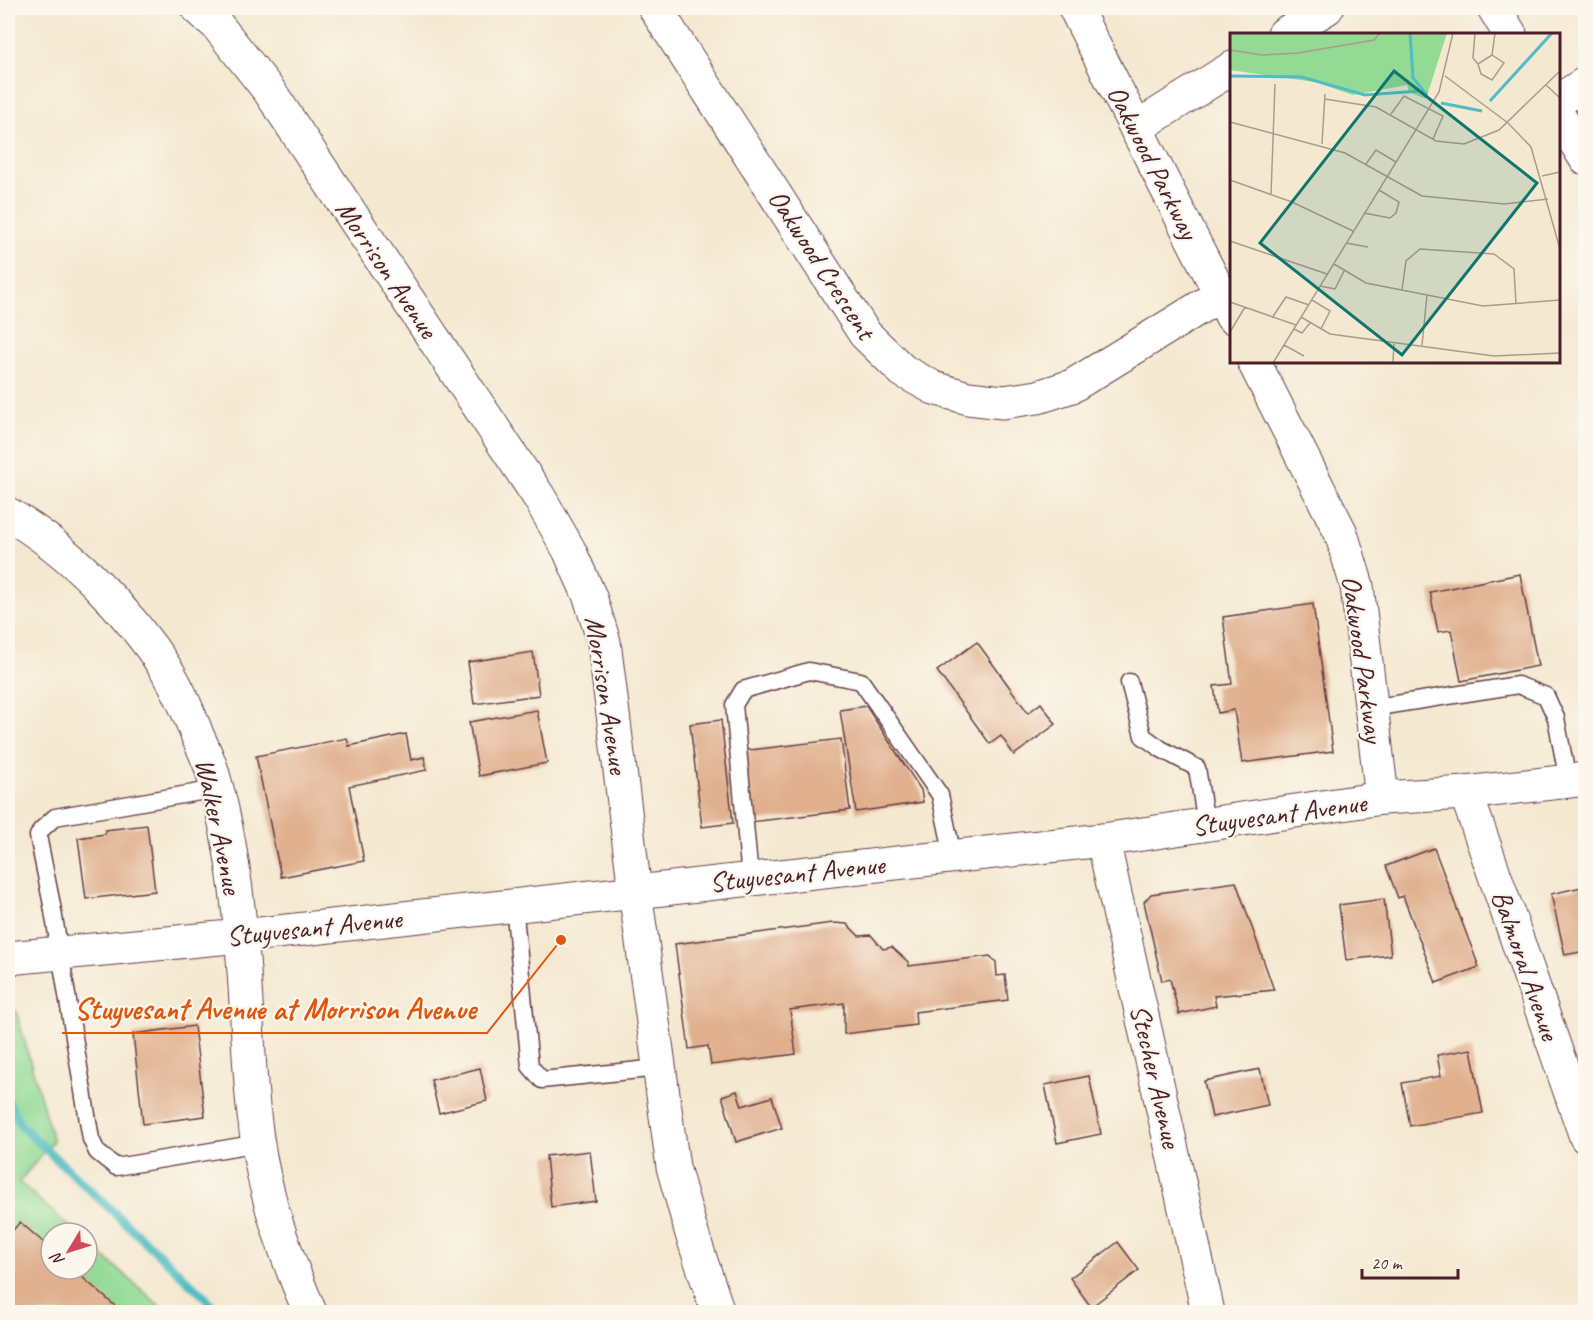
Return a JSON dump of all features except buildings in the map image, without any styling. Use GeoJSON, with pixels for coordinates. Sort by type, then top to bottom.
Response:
{"type":"FeatureCollection","features":[{"type":"Feature","properties":{"kind":"street","name":"Morrison Avenue"},"geometry":{"type":"LineString","coordinates":[[198,8],[217,25],[270,92],[539,497],[569,550],[591,597],[604,642],[673,1167],[718,1312]]}},
{"type":"Feature","properties":{"kind":"street","name":"Oakwood Crescent"},"geometry":{"type":"LineString","coordinates":[[655,8],[865,334],[903,371],[934,388],[968,398],[1003,402],[1038,397],[1072,386],[1226,306]]}},
{"type":"Feature","properties":{"kind":"street","name":"Oakwood Parkway"},"geometry":{"type":"LineString","coordinates":[[1075,8],[1226,306]]}},
{"type":"Feature","properties":{"kind":"street"},"geometry":{"type":"LineString","coordinates":[[1286,33],[1327,8]]}},
{"type":"Feature","properties":{"kind":"street"},"geometry":{"type":"LineString","coordinates":[[1494,8],[1509,33]]}},
{"type":"Feature","properties":{"kind":"street"},"geometry":{"type":"LineString","coordinates":[[1136,128],[1230,69]]}},
{"type":"Feature","properties":{"kind":"street"},"geometry":{"type":"LineString","coordinates":[[1560,100],[1586,83]]}},
{"type":"Feature","properties":{"kind":"street"},"geometry":{"type":"LineString","coordinates":[[1560,118],[1586,159]]}},
{"type":"Feature","properties":{"kind":"street","name":"Oakwood Parkway"},"geometry":{"type":"LineString","coordinates":[[1255,363],[1341,533],[1358,586],[1382,798]]}},
{"type":"Feature","properties":{"kind":"street","name":"Walker Avenue"},"geometry":{"type":"LineString","coordinates":[[8,514],[61,552],[102,590],[138,632],[168,673],[212,769],[227,831],[241,936],[247,1034],[259,1143],[268,1196],[310,1312]]}},
{"type":"Feature","properties":{"kind":"street","name":"Stuyvesant Avenue"},"geometry":{"type":"LineString","coordinates":[[8,958],[241,936],[1103,840],[1382,798],[1466,793],[1576,780]]}},
{"type":"Feature","properties":{"kind":"street","name":"Balmoral Avenue"},"geometry":{"type":"LineString","coordinates":[[1466,793],[1586,1137]]}},
{"type":"Feature","properties":{"kind":"street","name":"Stecher Avenue"},"geometry":{"type":"LineString","coordinates":[[1103,840],[1208,1312]]}},
{"type":"Feature","properties":{"kind":"lane"},"geometry":{"type":"LineString","coordinates":[[750,878],[735,705],[743,690],[809,671],[861,681],[940,795],[953,856]]}},
{"type":"Feature","properties":{"kind":"lane"},"geometry":{"type":"LineString","coordinates":[[1129,682],[1143,736],[1161,749],[1197,768],[1206,824]]}},
{"type":"Feature","properties":{"kind":"lane"},"geometry":{"type":"LineString","coordinates":[[1371,708],[1518,685],[1546,696],[1556,718],[1576,780]]}},
{"type":"Feature","properties":{"kind":"lane"},"geometry":{"type":"LineString","coordinates":[[217,789],[55,817],[40,830],[38,836],[52,905],[58,953],[91,1139],[98,1152],[116,1167],[259,1143]]}},
{"type":"Feature","properties":{"kind":"lane"},"geometry":{"type":"LineString","coordinates":[[514,905],[530,1066],[535,1073],[542,1080],[659,1068]]}},
{"type":"Feature","properties":{"kind":"green space"},"geometry":{"type":"Polygon","coordinates":[[[16,1011],[53,1141],[19,1182],[63,1221],[39,1221],[39,1281],[99,1281],[99,1252],[167,1312],[8,1312],[8,1013],[16,1011]]]}},
{"type":"Feature","properties":{"kind":"waterway"},"geometry":{"type":"LineString","coordinates":[[8,1101],[21,1126],[204,1296],[216,1312]]}},
{"type":"Feature","properties":{"kind":"place","name":"Stuyvesant Avenue at Morrison Avenue"},"geometry":{"type":"Point","coordinates":[561,940]}}]}
